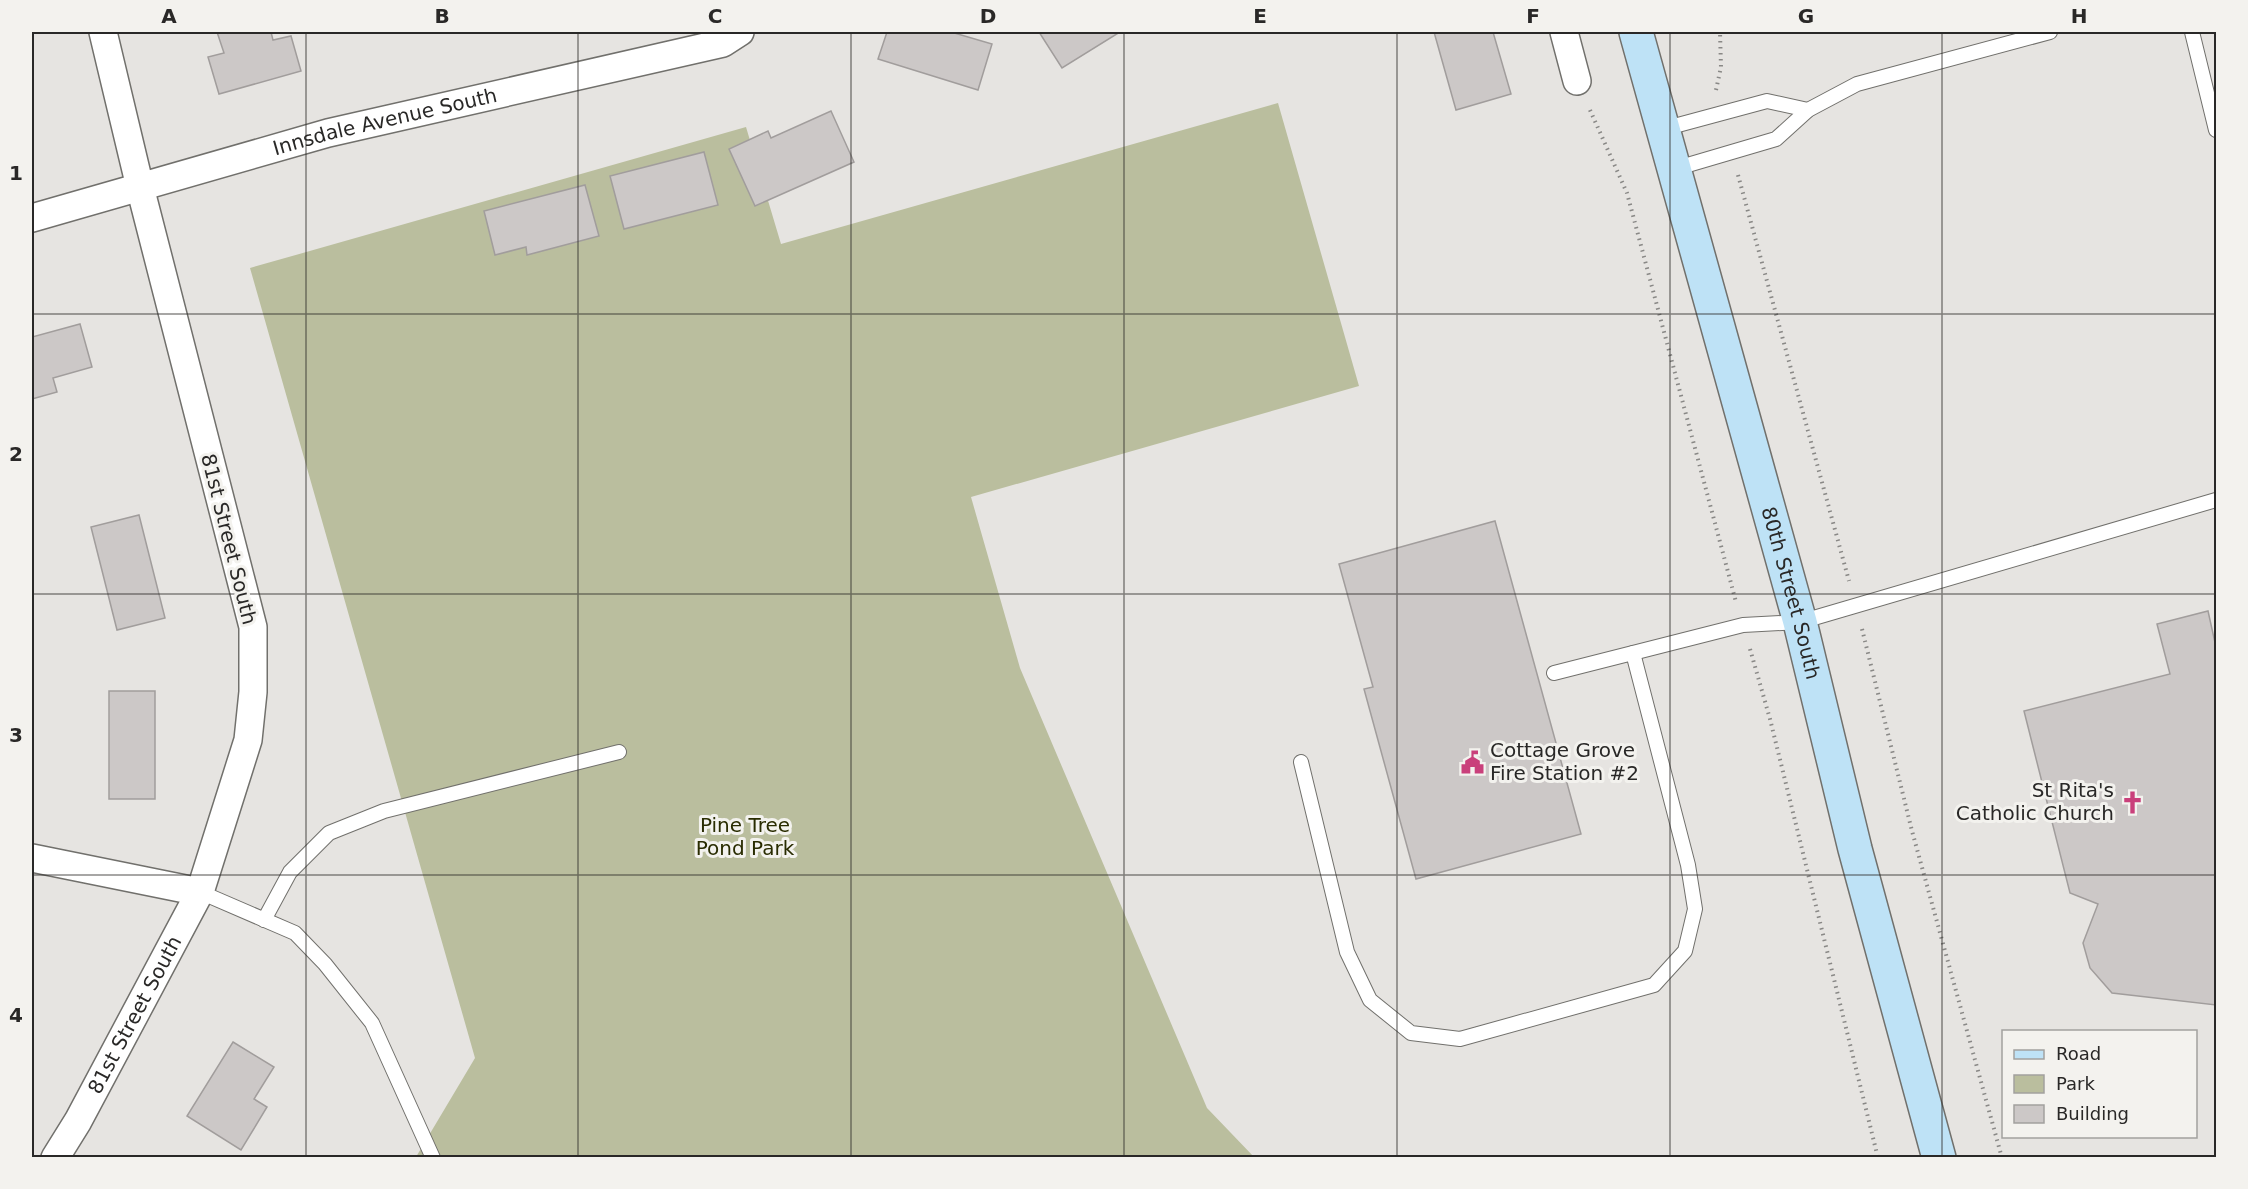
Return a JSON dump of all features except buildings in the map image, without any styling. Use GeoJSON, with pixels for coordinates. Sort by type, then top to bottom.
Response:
{"type":"FeatureCollection","features":[{"type":"Feature","properties":{"kind":"main road","name":"80th Street South"},"geometry":{"type":"LineString","coordinates":[[1636,32],[1800,622],[1855,849],[1939,1158]]}},
{"type":"Feature","properties":{"kind":"street","name":"81st Street South"},"geometry":{"type":"LineString","coordinates":[[55,1158],[78,1121],[200,892],[248,740],[253,692],[253,627],[140,187],[103,32]]}},
{"type":"Feature","properties":{"kind":"street","name":"Innsdale Avenue South"},"geometry":{"type":"LineString","coordinates":[[32,218],[328,133],[723,43],[740,32]]}},
{"type":"Feature","properties":{"kind":"street"},"geometry":{"type":"LineString","coordinates":[[1564,32],[1577,81]]}},
{"type":"Feature","properties":{"kind":"street"},"geometry":{"type":"LineString","coordinates":[[32,858],[200,892]]}},
{"type":"Feature","properties":{"kind":"lane"},"geometry":{"type":"LineString","coordinates":[[1674,169],[1776,139],[1808,110],[1857,84],[2050,32]]}},
{"type":"Feature","properties":{"kind":"lane"},"geometry":{"type":"LineString","coordinates":[[2192,32],[2217,130]]}},
{"type":"Feature","properties":{"kind":"lane"},"geometry":{"type":"LineString","coordinates":[[1664,129],[1767,101],[1808,110]]}},
{"type":"Feature","properties":{"kind":"lane"},"geometry":{"type":"LineString","coordinates":[[1554,674],[1743,625],[1800,622],[2217,500]]}},
{"type":"Feature","properties":{"kind":"lane"},"geometry":{"type":"LineString","coordinates":[[1301,762],[1347,952],[1370,1000],[1412,1033],[1460,1040],[1654,985],[1685,951],[1695,909],[1688,864],[1633,653]]}},
{"type":"Feature","properties":{"kind":"lane"},"geometry":{"type":"LineString","coordinates":[[264,920],[291,872],[329,833],[384,811],[619,752]]}},
{"type":"Feature","properties":{"kind":"lane"},"geometry":{"type":"LineString","coordinates":[[200,892],[295,933],[325,964],[372,1023],[433,1158]]}},
{"type":"Feature","properties":{"kind":"green space","name":"Pine Tree Pond Park"},"geometry":{"type":"Polygon","coordinates":[[[1278,103],[1359,386],[971,497],[1020,668],[1207,1108],[1254,1157],[416,1157],[475,1058],[250,268],[746,127],[781,244],[1278,103]]]}},
{"type":"Feature","properties":{"kind":"place","name":"Cottage Grove Fire Station #2"},"geometry":{"type":"Point","coordinates":[1472,762]}},
{"type":"Feature","properties":{"kind":"place","name":"St Rita's Catholic Church"},"geometry":{"type":"Point","coordinates":[2132,802]}}]}
